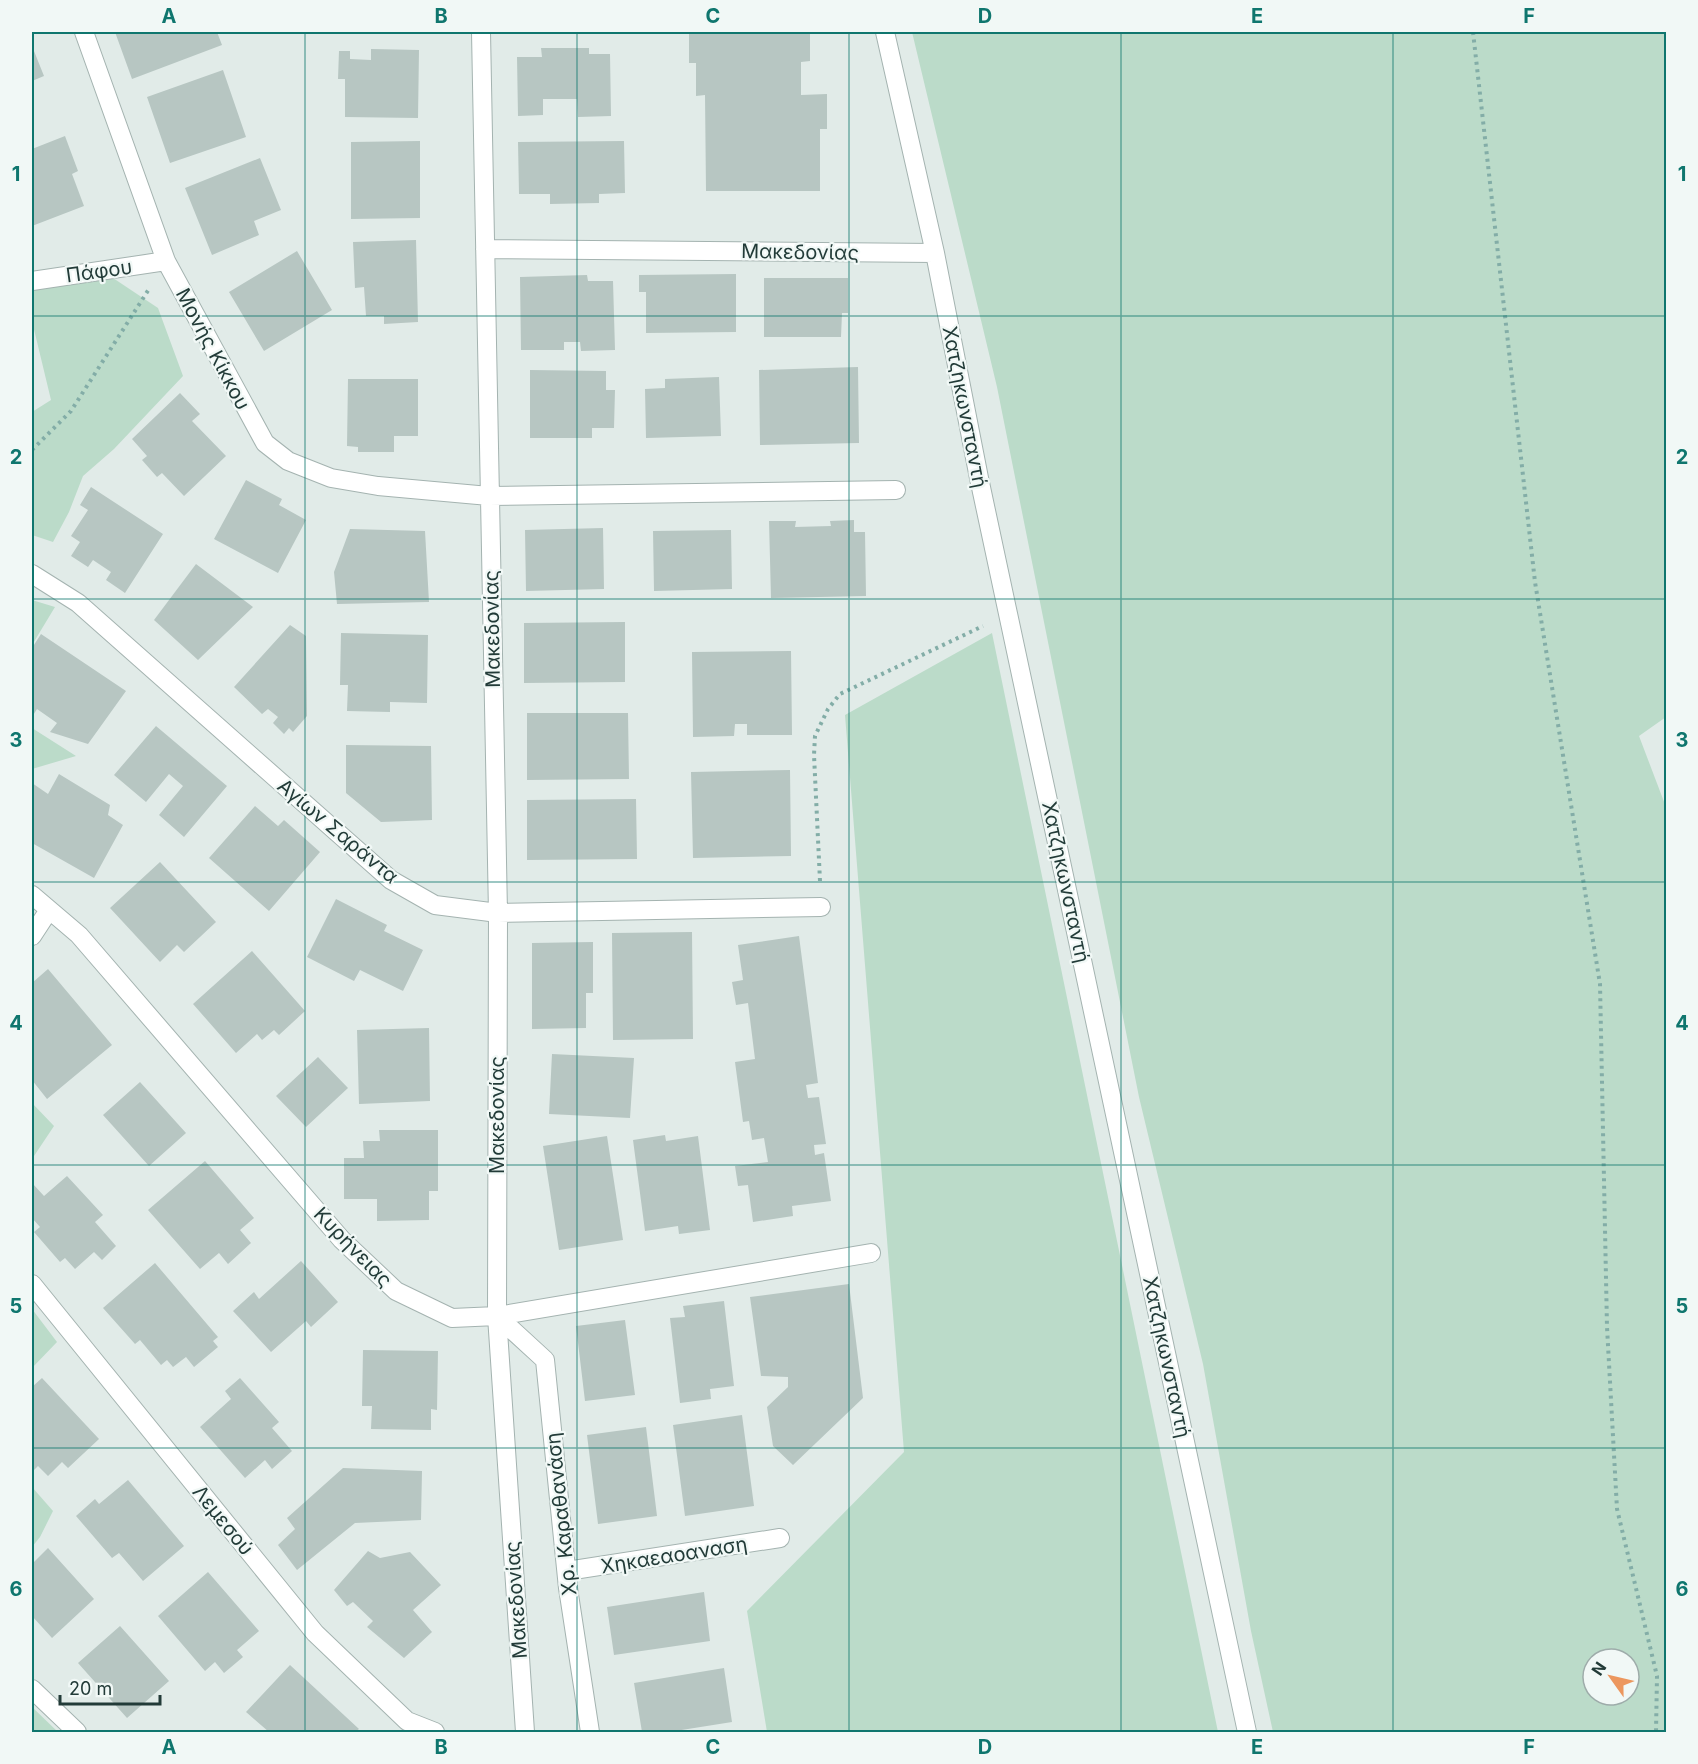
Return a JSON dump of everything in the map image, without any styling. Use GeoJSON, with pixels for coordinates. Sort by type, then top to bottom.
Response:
{"type":"FeatureCollection","features":[{"type":"Feature","properties":{"kind":"street","name":"Μονής Κίκκου"},"geometry":{"type":"LineString","coordinates":[[84,32],[166,261],[264,443],[288,461],[331,478],[378,486],[489,496]]}},
{"type":"Feature","properties":{"kind":"street","name":"Μακεδονίας"},"geometry":{"type":"LineString","coordinates":[[481,32],[498,913],[497,1316],[525,1732]]}},
{"type":"Feature","properties":{"kind":"street","name":"Χατζηκωνσταντή"},"geometry":{"type":"LineString","coordinates":[[885,32],[935,253],[979,478],[1247,1732]]}},
{"type":"Feature","properties":{"kind":"street","name":"Μακεδονίας"},"geometry":{"type":"LineString","coordinates":[[485,249],[935,253]]}},
{"type":"Feature","properties":{"kind":"street","name":"Πάφου"},"geometry":{"type":"LineString","coordinates":[[32,281],[166,261]]}},
{"type":"Feature","properties":{"kind":"street"},"geometry":{"type":"LineString","coordinates":[[489,496],[896,490]]}},
{"type":"Feature","properties":{"kind":"street","name":"Αγίων Σαράντα"},"geometry":{"type":"LineString","coordinates":[[32,574],[78,603],[391,880],[435,905],[498,913],[821,907]]}},
{"type":"Feature","properties":{"kind":"street","name":"Κυρήνειας"},"geometry":{"type":"LineString","coordinates":[[32,895],[79,935],[342,1240],[396,1291],[452,1318],[497,1316],[871,1253]]}},
{"type":"Feature","properties":{"kind":"street"},"geometry":{"type":"LineString","coordinates":[[32,936],[49,910]]}},
{"type":"Feature","properties":{"kind":"street","name":"Λεμεσού"},"geometry":{"type":"LineString","coordinates":[[32,1284],[315,1633],[407,1721],[435,1732]]}},
{"type":"Feature","properties":{"kind":"street","name":"Χρ. Καραθανάση"},"geometry":{"type":"LineString","coordinates":[[497,1316],[545,1360],[567,1571],[590,1732]]}},
{"type":"Feature","properties":{"kind":"street","name":"Χηκαεαοαναση"},"geometry":{"type":"LineString","coordinates":[[567,1571],[780,1538]]}},
{"type":"Feature","properties":{"kind":"street"},"geometry":{"type":"LineString","coordinates":[[32,1689],[77,1732]]}},
{"type":"Feature","properties":{"kind":"path"},"geometry":{"type":"LineString","coordinates":[[1473,32],[1535,582],[1600,984],[1607,1327],[1617,1509],[1657,1676],[1656,1732]]}},
{"type":"Feature","properties":{"kind":"path"},"geometry":{"type":"LineString","coordinates":[[32,450],[70,411],[118,340],[166,261]]}},
{"type":"Feature","properties":{"kind":"path"},"geometry":{"type":"LineString","coordinates":[[821,907],[814,755],[815,736],[828,709],[840,694],[1009,615]]}},
{"type":"Feature","properties":{"kind":"green space"},"geometry":{"type":"Polygon","coordinates":[[[912,32],[1666,32],[1666,717],[1639,736],[1666,807],[1666,1732],[1273,1732],[1251,1631],[1203,1364],[1139,1097],[997,387],[912,32]]]}},
{"type":"Feature","properties":{"kind":"green space"},"geometry":{"type":"Polygon","coordinates":[[[107,274],[158,308],[183,376],[114,449],[83,476],[69,512],[53,542],[32,535],[32,412],[51,400],[32,321],[32,290],[107,274]]]}},
{"type":"Feature","properties":{"kind":"green space"},"geometry":{"type":"Polygon","coordinates":[[[32,600],[55,607],[32,645],[32,600]]]}},
{"type":"Feature","properties":{"kind":"green space"},"geometry":{"type":"Polygon","coordinates":[[[992,633],[1218,1732],[767,1732],[747,1611],[904,1452],[845,715],[992,633]]]}},
{"type":"Feature","properties":{"kind":"green space"},"geometry":{"type":"Polygon","coordinates":[[[32,728],[76,756],[32,769],[32,728]]]}},
{"type":"Feature","properties":{"kind":"green space"},"geometry":{"type":"Polygon","coordinates":[[[32,1103],[54,1126],[32,1159],[32,1103]]]}},
{"type":"Feature","properties":{"kind":"green space"},"geometry":{"type":"Polygon","coordinates":[[[32,1309],[57,1342],[32,1368],[32,1309]]]}},
{"type":"Feature","properties":{"kind":"green space"},"geometry":{"type":"Polygon","coordinates":[[[32,1487],[53,1511],[40,1537],[32,1547],[32,1487]]]}},
{"type":"Feature","properties":{"kind":"green space"},"geometry":{"type":"Polygon","coordinates":[[[32,1707],[58,1732],[32,1732],[32,1707]]]}},
{"type":"Feature","properties":{"kind":"building"},"geometry":{"type":"Polygon","coordinates":[[[115,32],[217,32],[222,45],[132,79],[115,32]]]}},
{"type":"Feature","properties":{"kind":"building"},"geometry":{"type":"Polygon","coordinates":[[[689,32],[810,32],[810,61],[801,62],[801,95],[827,94],[827,129],[820,129],[820,191],[706,191],[705,95],[696,96],[696,63],[689,63],[689,32]]]}},
{"type":"Feature","properties":{"kind":"building"},"geometry":{"type":"Polygon","coordinates":[[[32,46],[44,76],[32,81],[32,46]]]}},
{"type":"Feature","properties":{"kind":"building"},"geometry":{"type":"Polygon","coordinates":[[[541,48],[589,48],[589,54],[610,54],[611,116],[578,117],[577,99],[543,99],[543,115],[518,116],[517,57],[542,57],[541,48]]]}},
{"type":"Feature","properties":{"kind":"building"},"geometry":{"type":"Polygon","coordinates":[[[371,49],[419,50],[418,118],[345,117],[345,79],[338,79],[339,51],[350,51],[350,59],[371,60],[371,49]]]}},
{"type":"Feature","properties":{"kind":"building"},"geometry":{"type":"Polygon","coordinates":[[[223,70],[246,137],[170,163],[147,97],[223,70]]]}},
{"type":"Feature","properties":{"kind":"building"},"geometry":{"type":"Polygon","coordinates":[[[65,136],[78,171],[72,174],[84,206],[32,226],[32,149],[65,136]]]}},
{"type":"Feature","properties":{"kind":"building"},"geometry":{"type":"Polygon","coordinates":[[[420,141],[420,218],[351,219],[351,142],[420,141]]]}},
{"type":"Feature","properties":{"kind":"building"},"geometry":{"type":"Polygon","coordinates":[[[624,141],[625,193],[599,194],[599,203],[550,204],[550,194],[519,194],[518,142],[624,141]]]}},
{"type":"Feature","properties":{"kind":"building"},"geometry":{"type":"Polygon","coordinates":[[[260,158],[281,210],[254,221],[259,235],[212,255],[185,188],[260,158]]]}},
{"type":"Feature","properties":{"kind":"building"},"geometry":{"type":"Polygon","coordinates":[[[416,240],[418,322],[384,324],[384,316],[366,316],[364,287],[355,288],[353,242],[416,240]]]}},
{"type":"Feature","properties":{"kind":"building"},"geometry":{"type":"Polygon","coordinates":[[[297,251],[332,310],[264,351],[229,292],[297,251]]]}},
{"type":"Feature","properties":{"kind":"building"},"geometry":{"type":"Polygon","coordinates":[[[736,274],[736,332],[646,333],[646,292],[639,292],[639,275],[736,274]]]}},
{"type":"Feature","properties":{"kind":"building"},"geometry":{"type":"Polygon","coordinates":[[[587,275],[588,281],[613,281],[615,350],[581,351],[580,342],[564,342],[564,350],[521,350],[520,277],[587,275]]]}},
{"type":"Feature","properties":{"kind":"building"},"geometry":{"type":"Polygon","coordinates":[[[764,278],[848,278],[848,313],[842,313],[841,337],[764,337],[764,278]]]}},
{"type":"Feature","properties":{"kind":"building"},"geometry":{"type":"Polygon","coordinates":[[[858,367],[859,443],[760,445],[759,370],[858,367]]]}},
{"type":"Feature","properties":{"kind":"building"},"geometry":{"type":"Polygon","coordinates":[[[530,370],[606,371],[606,390],[615,390],[614,428],[592,428],[592,438],[530,438],[530,370]]]}},
{"type":"Feature","properties":{"kind":"building"},"geometry":{"type":"Polygon","coordinates":[[[719,377],[721,436],[646,438],[645,389],[665,388],[665,379],[719,377]]]}},
{"type":"Feature","properties":{"kind":"building"},"geometry":{"type":"Polygon","coordinates":[[[348,379],[418,379],[418,436],[394,436],[394,452],[358,452],[358,447],[347,446],[348,379]]]}},
{"type":"Feature","properties":{"kind":"building"},"geometry":{"type":"Polygon","coordinates":[[[180,393],[200,414],[192,421],[226,456],[184,496],[162,473],[157,477],[142,460],[147,456],[132,439],[180,393]]]}},
{"type":"Feature","properties":{"kind":"building"},"geometry":{"type":"Polygon","coordinates":[[[246,480],[282,499],[279,505],[306,520],[278,573],[214,539],[246,480]]]}},
{"type":"Feature","properties":{"kind":"building"},"geometry":{"type":"Polygon","coordinates":[[[91,487],[163,534],[125,593],[106,580],[111,572],[93,560],[88,567],[71,556],[80,542],[71,536],[88,510],[80,505],[91,487]]]}},
{"type":"Feature","properties":{"kind":"building"},"geometry":{"type":"Polygon","coordinates":[[[854,520],[854,532],[865,532],[866,596],[771,598],[769,521],[796,521],[795,527],[831,526],[830,521],[854,520]]]}},
{"type":"Feature","properties":{"kind":"building"},"geometry":{"type":"Polygon","coordinates":[[[603,528],[604,589],[526,591],[525,530],[603,528]]]}},
{"type":"Feature","properties":{"kind":"building"},"geometry":{"type":"Polygon","coordinates":[[[350,529],[425,531],[429,602],[337,604],[334,572],[350,529]]]}},
{"type":"Feature","properties":{"kind":"building"},"geometry":{"type":"Polygon","coordinates":[[[731,530],[732,589],[654,591],[653,531],[731,530]]]}},
{"type":"Feature","properties":{"kind":"building"},"geometry":{"type":"Polygon","coordinates":[[[196,564],[253,607],[198,660],[154,620],[196,564]]]}},
{"type":"Feature","properties":{"kind":"building"},"geometry":{"type":"Polygon","coordinates":[[[625,622],[625,682],[524,683],[524,623],[625,622]]]}},
{"type":"Feature","properties":{"kind":"building"},"geometry":{"type":"Polygon","coordinates":[[[290,625],[306,636],[307,716],[293,732],[289,728],[284,734],[273,723],[278,717],[268,709],[262,714],[234,687],[290,625]]]}},
{"type":"Feature","properties":{"kind":"building"},"geometry":{"type":"Polygon","coordinates":[[[341,633],[428,635],[427,703],[390,702],[390,712],[347,711],[348,685],[340,685],[341,633]]]}},
{"type":"Feature","properties":{"kind":"building"},"geometry":{"type":"Polygon","coordinates":[[[41,634],[126,691],[88,744],[50,732],[57,723],[37,709],[32,717],[32,648],[41,634]]]}},
{"type":"Feature","properties":{"kind":"building"},"geometry":{"type":"Polygon","coordinates":[[[791,651],[792,735],[747,735],[747,724],[735,724],[734,736],[693,737],[692,652],[791,651]]]}},
{"type":"Feature","properties":{"kind":"building"},"geometry":{"type":"Polygon","coordinates":[[[527,713],[628,713],[629,779],[527,780],[527,713]]]}},
{"type":"Feature","properties":{"kind":"building"},"geometry":{"type":"Polygon","coordinates":[[[156,726],[227,786],[184,837],[159,815],[183,786],[169,774],[146,802],[114,775],[156,726]]]}},
{"type":"Feature","properties":{"kind":"building"},"geometry":{"type":"Polygon","coordinates":[[[346,745],[431,746],[432,820],[381,822],[346,793],[346,745]]]}},
{"type":"Feature","properties":{"kind":"building"},"geometry":{"type":"Polygon","coordinates":[[[790,770],[791,856],[693,858],[691,772],[790,770]]]}},
{"type":"Feature","properties":{"kind":"building"},"geometry":{"type":"Polygon","coordinates":[[[59,774],[110,805],[108,815],[123,825],[94,878],[32,843],[32,783],[48,794],[59,774]]]}},
{"type":"Feature","properties":{"kind":"building"},"geometry":{"type":"Polygon","coordinates":[[[636,799],[637,859],[527,860],[527,800],[636,799]]]}},
{"type":"Feature","properties":{"kind":"building"},"geometry":{"type":"Polygon","coordinates":[[[255,806],[278,826],[284,820],[320,852],[269,911],[209,858],[255,806]]]}},
{"type":"Feature","properties":{"kind":"building"},"geometry":{"type":"Polygon","coordinates":[[[160,862],[216,922],[184,952],[177,945],[160,962],[110,908],[160,862]]]}},
{"type":"Feature","properties":{"kind":"building"},"geometry":{"type":"Polygon","coordinates":[[[336,899],[387,925],[384,931],[423,950],[403,991],[360,970],[354,981],[307,957],[336,899]]]}},
{"type":"Feature","properties":{"kind":"building"},"geometry":{"type":"Polygon","coordinates":[[[692,932],[693,1039],[613,1040],[612,933],[692,932]]]}},
{"type":"Feature","properties":{"kind":"building"},"geometry":{"type":"Polygon","coordinates":[[[799,936],[818,1083],[806,1085],[808,1098],[819,1097],[826,1144],[814,1145],[815,1155],[824,1153],[831,1201],[792,1206],[793,1216],[753,1222],[748,1185],[738,1186],[735,1166],[768,1162],[764,1138],[752,1140],[749,1121],[743,1122],[735,1062],[755,1059],[748,1003],[736,1005],[732,982],[743,980],[738,945],[799,936]]]}},
{"type":"Feature","properties":{"kind":"building"},"geometry":{"type":"Polygon","coordinates":[[[593,942],[593,993],[586,993],[586,1028],[532,1029],[532,943],[593,942]]]}},
{"type":"Feature","properties":{"kind":"building"},"geometry":{"type":"Polygon","coordinates":[[[252,951],[305,1011],[279,1035],[274,1030],[262,1040],[257,1034],[236,1053],[193,1004],[252,951]]]}},
{"type":"Feature","properties":{"kind":"building"},"geometry":{"type":"Polygon","coordinates":[[[48,969],[112,1045],[47,1099],[32,1080],[32,983],[48,969]]]}},
{"type":"Feature","properties":{"kind":"building"},"geometry":{"type":"Polygon","coordinates":[[[429,1028],[430,1101],[359,1104],[357,1030],[429,1028]]]}},
{"type":"Feature","properties":{"kind":"building"},"geometry":{"type":"Polygon","coordinates":[[[552,1054],[634,1058],[630,1118],[549,1114],[552,1054]]]}},
{"type":"Feature","properties":{"kind":"building"},"geometry":{"type":"Polygon","coordinates":[[[318,1057],[348,1088],[306,1127],[276,1096],[318,1057]]]}},
{"type":"Feature","properties":{"kind":"building"},"geometry":{"type":"Polygon","coordinates":[[[140,1082],[186,1133],[149,1166],[103,1115],[140,1082]]]}},
{"type":"Feature","properties":{"kind":"building"},"geometry":{"type":"Polygon","coordinates":[[[379,1130],[438,1130],[438,1191],[429,1191],[429,1220],[377,1221],[377,1199],[344,1199],[344,1158],[364,1158],[363,1141],[380,1141],[379,1130]]]}},
{"type":"Feature","properties":{"kind":"building"},"geometry":{"type":"Polygon","coordinates":[[[665,1135],[666,1141],[698,1136],[710,1230],[679,1234],[678,1226],[645,1231],[633,1140],[665,1135]]]}},
{"type":"Feature","properties":{"kind":"building"},"geometry":{"type":"Polygon","coordinates":[[[607,1136],[623,1240],[559,1250],[543,1146],[607,1136]]]}},
{"type":"Feature","properties":{"kind":"building"},"geometry":{"type":"Polygon","coordinates":[[[205,1161],[254,1218],[240,1230],[251,1243],[228,1264],[219,1253],[200,1269],[148,1210],[205,1161]]]}},
{"type":"Feature","properties":{"kind":"building"},"geometry":{"type":"Polygon","coordinates":[[[67,1176],[103,1215],[95,1222],[116,1246],[102,1260],[94,1252],[75,1269],[65,1258],[60,1262],[34,1232],[40,1227],[32,1218],[32,1185],[44,1196],[67,1176]]]}},
{"type":"Feature","properties":{"kind":"building"},"geometry":{"type":"Polygon","coordinates":[[[301,1261],[338,1302],[311,1327],[306,1321],[271,1352],[233,1311],[254,1292],[259,1299],[301,1261]]]}},
{"type":"Feature","properties":{"kind":"building"},"geometry":{"type":"Polygon","coordinates":[[[155,1263],[218,1337],[213,1341],[218,1347],[194,1367],[186,1357],[173,1367],[167,1360],[161,1365],[140,1340],[135,1344],[103,1308],[155,1263]]]}},
{"type":"Feature","properties":{"kind":"building"},"geometry":{"type":"Polygon","coordinates":[[[849,1284],[863,1398],[793,1465],[773,1446],[767,1407],[788,1387],[788,1377],[761,1376],[750,1297],[849,1284]]]}},
{"type":"Feature","properties":{"kind":"building"},"geometry":{"type":"Polygon","coordinates":[[[724,1301],[734,1386],[710,1389],[711,1399],[680,1403],[670,1318],[685,1317],[683,1306],[724,1301]]]}},
{"type":"Feature","properties":{"kind":"building"},"geometry":{"type":"Polygon","coordinates":[[[625,1320],[635,1395],[585,1401],[576,1326],[625,1320]]]}},
{"type":"Feature","properties":{"kind":"building"},"geometry":{"type":"Polygon","coordinates":[[[363,1350],[438,1351],[437,1410],[431,1409],[431,1430],[371,1429],[372,1406],[362,1406],[363,1350]]]}},
{"type":"Feature","properties":{"kind":"building"},"geometry":{"type":"Polygon","coordinates":[[[42,1378],[99,1439],[68,1468],[62,1462],[48,1476],[38,1466],[32,1472],[32,1387],[42,1378]]]}},
{"type":"Feature","properties":{"kind":"building"},"geometry":{"type":"Polygon","coordinates":[[[240,1378],[279,1422],[272,1428],[292,1451],[272,1469],[265,1460],[245,1478],[200,1427],[231,1399],[225,1391],[240,1378]]]}},
{"type":"Feature","properties":{"kind":"building"},"geometry":{"type":"Polygon","coordinates":[[[742,1415],[754,1506],[685,1516],[673,1425],[742,1415]]]}},
{"type":"Feature","properties":{"kind":"building"},"geometry":{"type":"Polygon","coordinates":[[[646,1427],[657,1516],[598,1524],[587,1435],[646,1427]]]}},
{"type":"Feature","properties":{"kind":"building"},"geometry":{"type":"Polygon","coordinates":[[[343,1468],[422,1471],[421,1520],[355,1523],[297,1570],[278,1545],[295,1529],[287,1518],[343,1468]]]}},
{"type":"Feature","properties":{"kind":"building"},"geometry":{"type":"Polygon","coordinates":[[[128,1480],[184,1546],[143,1581],[119,1553],[112,1558],[76,1516],[95,1499],[99,1504],[128,1480]]]}},
{"type":"Feature","properties":{"kind":"building"},"geometry":{"type":"Polygon","coordinates":[[[48,1548],[94,1599],[52,1638],[32,1616],[32,1564],[48,1548]]]}},
{"type":"Feature","properties":{"kind":"building"},"geometry":{"type":"Polygon","coordinates":[[[368,1551],[380,1558],[410,1552],[441,1585],[413,1610],[432,1632],[404,1658],[367,1627],[373,1621],[353,1602],[347,1606],[334,1590],[368,1551]]]}},
{"type":"Feature","properties":{"kind":"building"},"geometry":{"type":"Polygon","coordinates":[[[208,1572],[259,1631],[237,1650],[243,1657],[224,1673],[215,1662],[205,1671],[158,1616],[208,1572]]]}},
{"type":"Feature","properties":{"kind":"building"},"geometry":{"type":"Polygon","coordinates":[[[704,1592],[710,1641],[614,1655],[607,1607],[704,1592]]]}},
{"type":"Feature","properties":{"kind":"building"},"geometry":{"type":"Polygon","coordinates":[[[120,1626],[169,1681],[127,1718],[78,1663],[120,1626]]]}},
{"type":"Feature","properties":{"kind":"building"},"geometry":{"type":"Polygon","coordinates":[[[290,1665],[359,1729],[355,1732],[269,1732],[246,1712],[290,1665]]]}},
{"type":"Feature","properties":{"kind":"building"},"geometry":{"type":"Polygon","coordinates":[[[724,1668],[732,1722],[669,1732],[642,1732],[634,1683],[724,1668]]]}}]}
